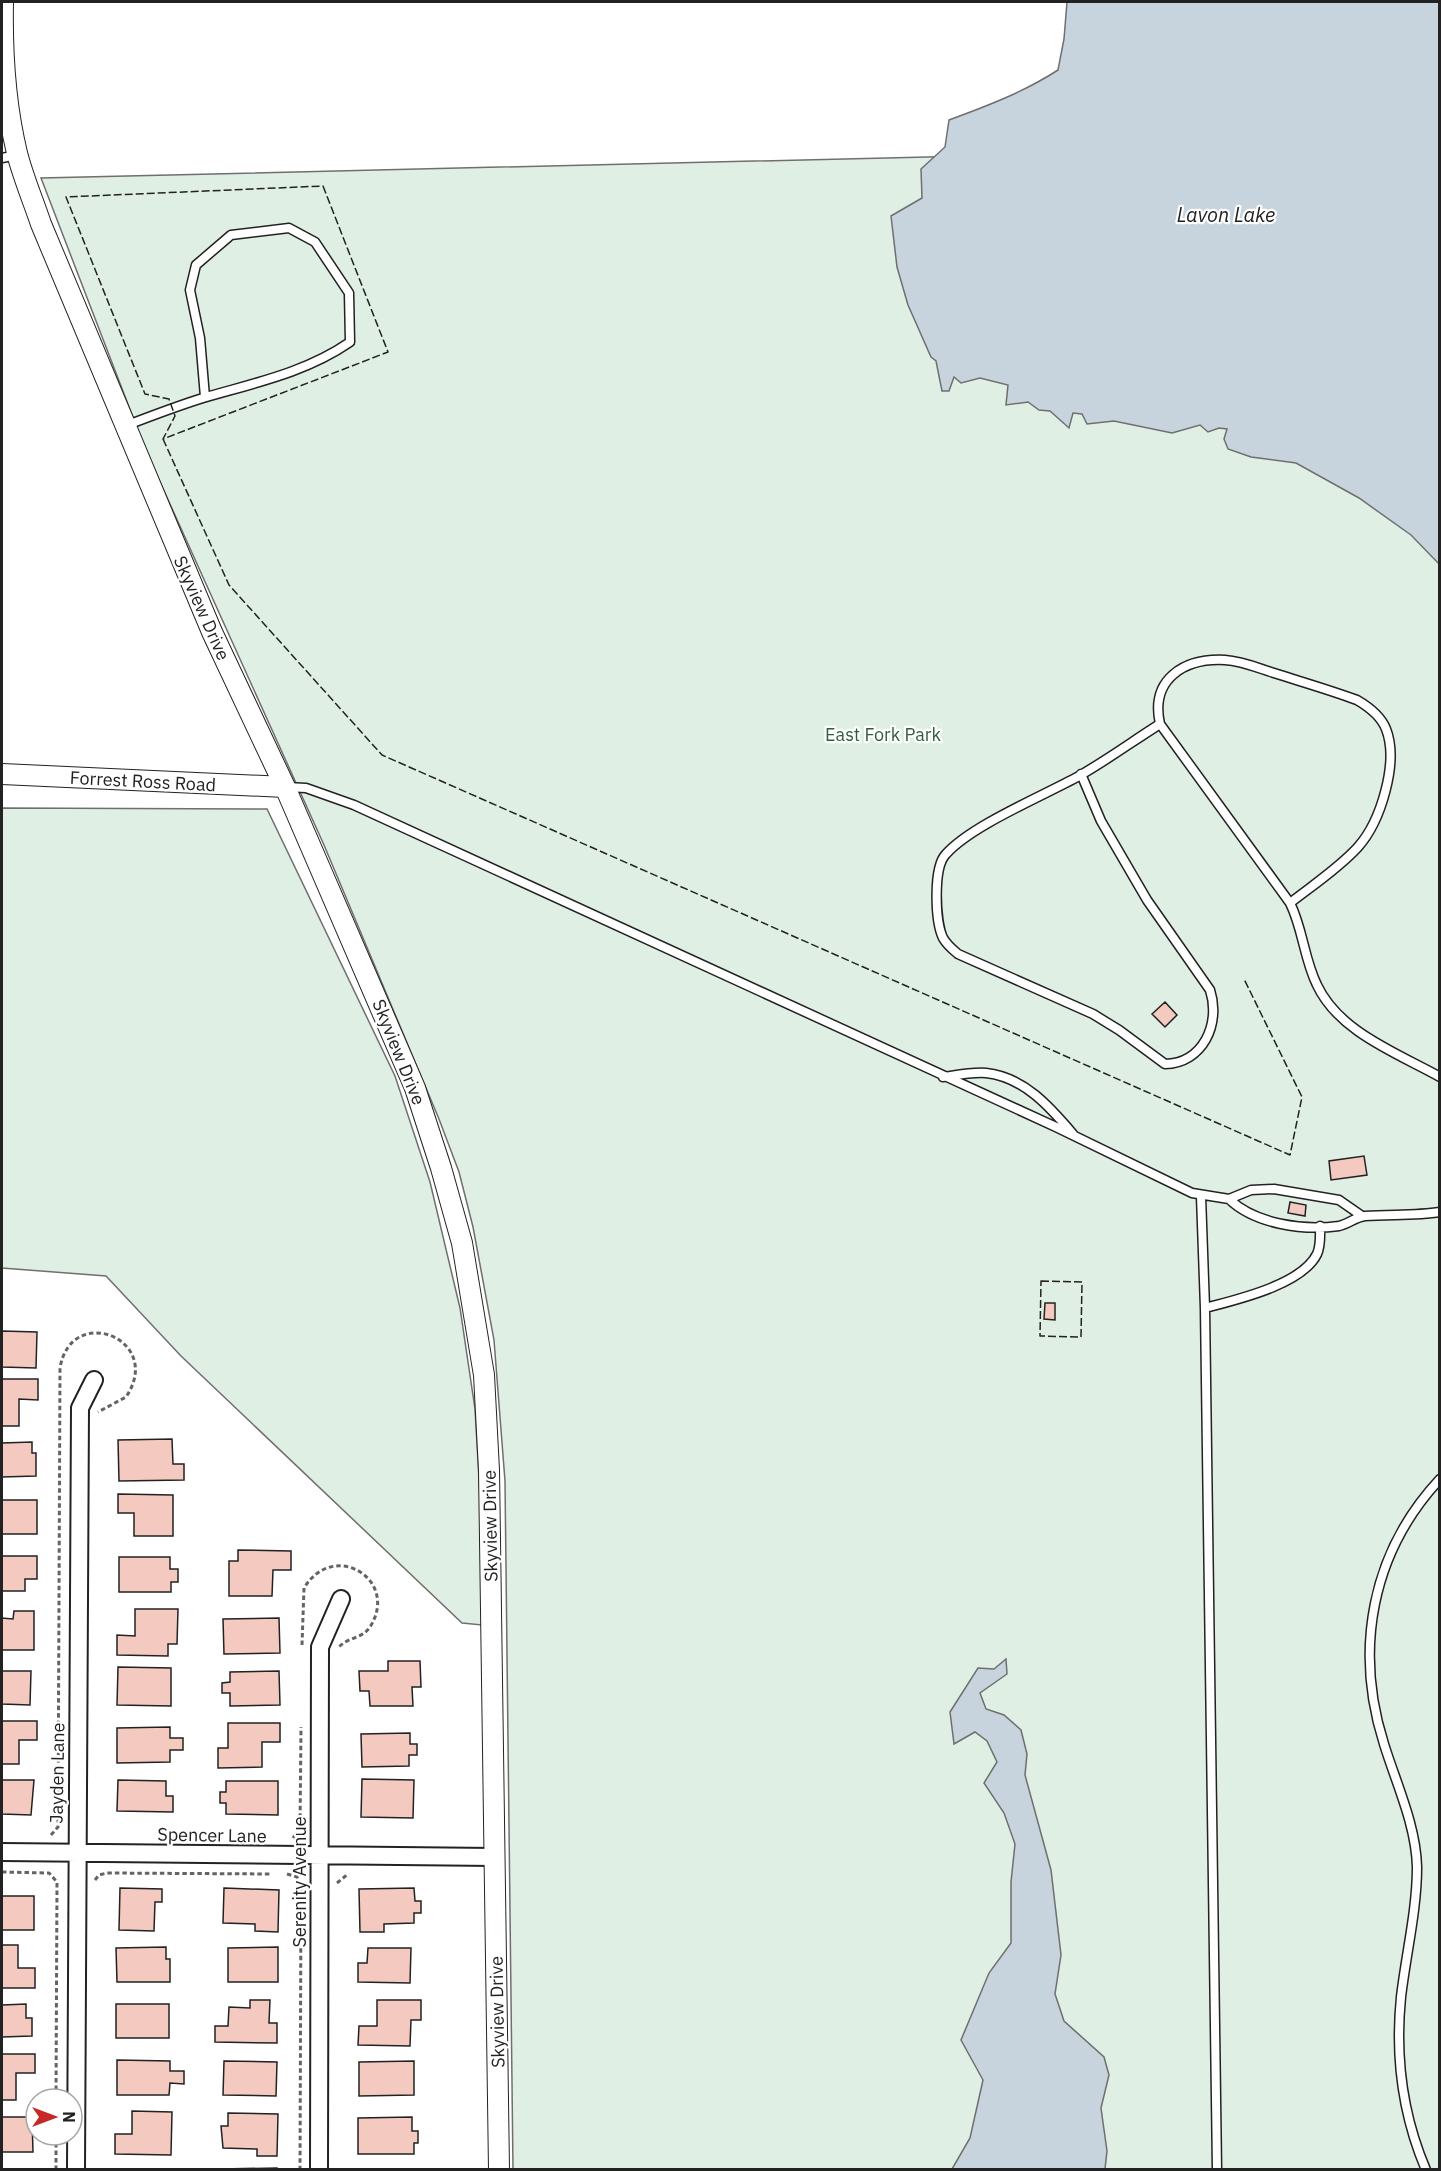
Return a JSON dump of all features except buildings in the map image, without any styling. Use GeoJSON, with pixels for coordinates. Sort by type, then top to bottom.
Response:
{"type":"FeatureCollection","features":[{"type":"Feature","properties":{"kind":"street","name":"Skyview Drive"},"geometry":{"type":"LineString","coordinates":[[3,2],[2,52],[10,156],[41,224],[212,632],[285,787],[415,1088],[462,1243],[478,1332],[487,1419],[499,2169]]}},
{"type":"Feature","properties":{"kind":"street","name":"Forrest Ross Road"},"geometry":{"type":"LineString","coordinates":[[2,774],[285,787]]}},
{"type":"Feature","properties":{"kind":"street","name":"Jayden Lane"},"geometry":{"type":"LineString","coordinates":[[75,2169],[75,1853],[80,1408],[94,1380]]}},
{"type":"Feature","properties":{"kind":"street","name":"Serenity Avenue"},"geometry":{"type":"LineString","coordinates":[[319,2169],[320,1647],[341,1599]]}},
{"type":"Feature","properties":{"kind":"street","name":"Spencer Lane"},"geometry":{"type":"LineString","coordinates":[[2,1852],[495,1857]]}},
{"type":"Feature","properties":{"kind":"lane"},"geometry":{"type":"LineString","coordinates":[[125,427],[205,397],[287,374],[325,359],[350,342],[349,293],[315,242],[288,228],[231,235],[196,265],[190,290],[200,338],[205,397]]}},
{"type":"Feature","properties":{"kind":"lane"},"geometry":{"type":"LineString","coordinates":[[1290,903],[1358,847],[1376,820],[1382,807],[1390,755],[1389,739],[1378,716],[1368,706],[1346,696],[1240,662],[1209,660],[1183,668],[1165,682],[1158,702],[1160,724],[1290,903],[1299,921],[1316,984],[1331,1007],[1369,1038],[1440,1077]]}},
{"type":"Feature","properties":{"kind":"lane"},"geometry":{"type":"LineString","coordinates":[[1081,774],[1101,821],[1142,891],[1210,990],[1214,1002],[1211,1031],[1204,1044],[1184,1062],[1165,1064],[1093,1014],[958,954],[942,936],[937,910],[938,874],[941,859],[947,852],[980,829],[1081,774],[1160,724]]}},
{"type":"Feature","properties":{"kind":"lane"},"geometry":{"type":"LineString","coordinates":[[285,787],[306,788],[354,805],[1201,1196],[1229,1198],[1251,1190],[1274,1189],[1339,1200],[1362,1216]]}},
{"type":"Feature","properties":{"kind":"lane"},"geometry":{"type":"LineString","coordinates":[[942,1077],[986,1073],[1014,1080],[1045,1101],[1075,1137]]}},
{"type":"Feature","properties":{"kind":"lane"},"geometry":{"type":"LineString","coordinates":[[1201,1196],[1205,1308],[1217,2169]]}},
{"type":"Feature","properties":{"kind":"lane"},"geometry":{"type":"LineString","coordinates":[[1229,1198],[1239,1208],[1257,1218],[1320,1226],[1341,1226],[1362,1216],[1440,1212]]}},
{"type":"Feature","properties":{"kind":"lane"},"geometry":{"type":"LineString","coordinates":[[1205,1308],[1265,1291],[1304,1268],[1318,1254],[1320,1226]]}},
{"type":"Feature","properties":{"kind":"lane"},"geometry":{"type":"LineString","coordinates":[[1426,2169],[1410,2126],[1400,2073],[1399,2048],[1401,1997],[1414,1905],[1417,1864],[1409,1822],[1376,1717],[1369,1665],[1375,1602],[1394,1543],[1422,1499],[1440,1479]]}},
{"type":"Feature","properties":{"kind":"path"},"geometry":{"type":"LineString","coordinates":[[45,1837],[52,1834],[58,1827],[60,1368],[64,1352],[73,1342],[89,1333],[102,1332],[116,1337],[127,1346],[133,1357],[135,1374],[126,1397],[118,1403],[102,1408],[94,1417]]}},
{"type":"Feature","properties":{"kind":"path"},"geometry":{"type":"LineString","coordinates":[[302,1652],[304,1588],[323,1569],[347,1565],[371,1581],[377,1593],[378,1607],[368,1630],[343,1643],[338,1651]]}},
{"type":"Feature","properties":{"kind":"path"},"geometry":{"type":"LineString","coordinates":[[288,1839],[295,1836],[300,1828],[301,1720]]}},
{"type":"Feature","properties":{"kind":"path"},"geometry":{"type":"LineString","coordinates":[[2,1872],[49,1873],[57,1882],[56,2087]]}},
{"type":"Feature","properties":{"kind":"path"},"geometry":{"type":"LineString","coordinates":[[93,1885],[99,1875],[107,1873],[288,1874],[299,1880],[300,2169]]}},
{"type":"Feature","properties":{"kind":"path"},"geometry":{"type":"LineString","coordinates":[[336,1889],[340,1879],[349,1874]]}},
{"type":"Feature","properties":{"kind":"path"},"geometry":{"type":"LineString","coordinates":[[56,2147],[56,2169]]}},
{"type":"Feature","properties":{"kind":"green space","name":"East Fork Park"},"geometry":{"type":"Polygon","coordinates":[[[1010,155],[1439,403],[1439,2169],[513,2169],[505,1481],[494,1340],[473,1227],[459,1172],[439,1119],[324,845],[146,451],[41,178],[1010,155]]]}},
{"type":"Feature","properties":{"kind":"green space"},"geometry":{"type":"Polygon","coordinates":[[[2,808],[267,809],[395,1076],[430,1182],[460,1308],[475,1409],[480,1496],[482,1625],[462,1623],[181,1356],[106,1276],[2,1268],[2,808]]]}},
{"type":"Feature","properties":{"kind":"water","name":"Lavon Lake"},"geometry":{"type":"Polygon","coordinates":[[[1067,2],[1439,2],[1439,564],[1411,535],[1359,498],[1296,463],[1251,457],[1228,449],[1224,439],[1227,429],[1219,428],[1208,432],[1200,425],[1172,433],[1114,421],[1087,424],[1082,414],[1073,413],[1069,428],[1050,411],[1039,410],[1028,402],[1006,405],[1008,385],[980,378],[961,383],[954,377],[949,391],[942,391],[936,361],[931,357],[908,305],[897,267],[891,216],[922,198],[921,169],[945,147],[949,120],[1019,92],[1058,70],[1064,39],[1067,2]]]}},
{"type":"Feature","properties":{"kind":"water"},"geometry":{"type":"Polygon","coordinates":[[[1006,1659],[1007,1674],[980,1693],[986,1709],[1004,1715],[1021,1730],[1027,1754],[1025,1775],[1051,1870],[1061,1955],[1055,1994],[1064,2021],[1104,2057],[1109,2075],[1101,2108],[1107,2151],[1105,2169],[952,2169],[970,2138],[983,2080],[961,2040],[989,1973],[1011,1943],[1011,1882],[1015,1844],[1004,1813],[984,1783],[997,1762],[987,1741],[975,1732],[954,1744],[950,1712],[978,1668],[994,1669],[1006,1659]]]}},
{"type":"Feature","properties":{"kind":"fence"},"geometry":{"type":"LineString","coordinates":[[323,186],[388,352],[163,439],[175,416],[169,399],[145,394],[66,197],[323,186]]}},
{"type":"Feature","properties":{"kind":"fence"},"geometry":{"type":"LineString","coordinates":[[163,439],[229,585],[382,755],[1290,1155],[1302,1097],[1244,979]]}},
{"type":"Feature","properties":{"kind":"fence"},"geometry":{"type":"LineString","coordinates":[[1041,1281],[1082,1282],[1081,1337],[1040,1336],[1041,1281]]}}]}
